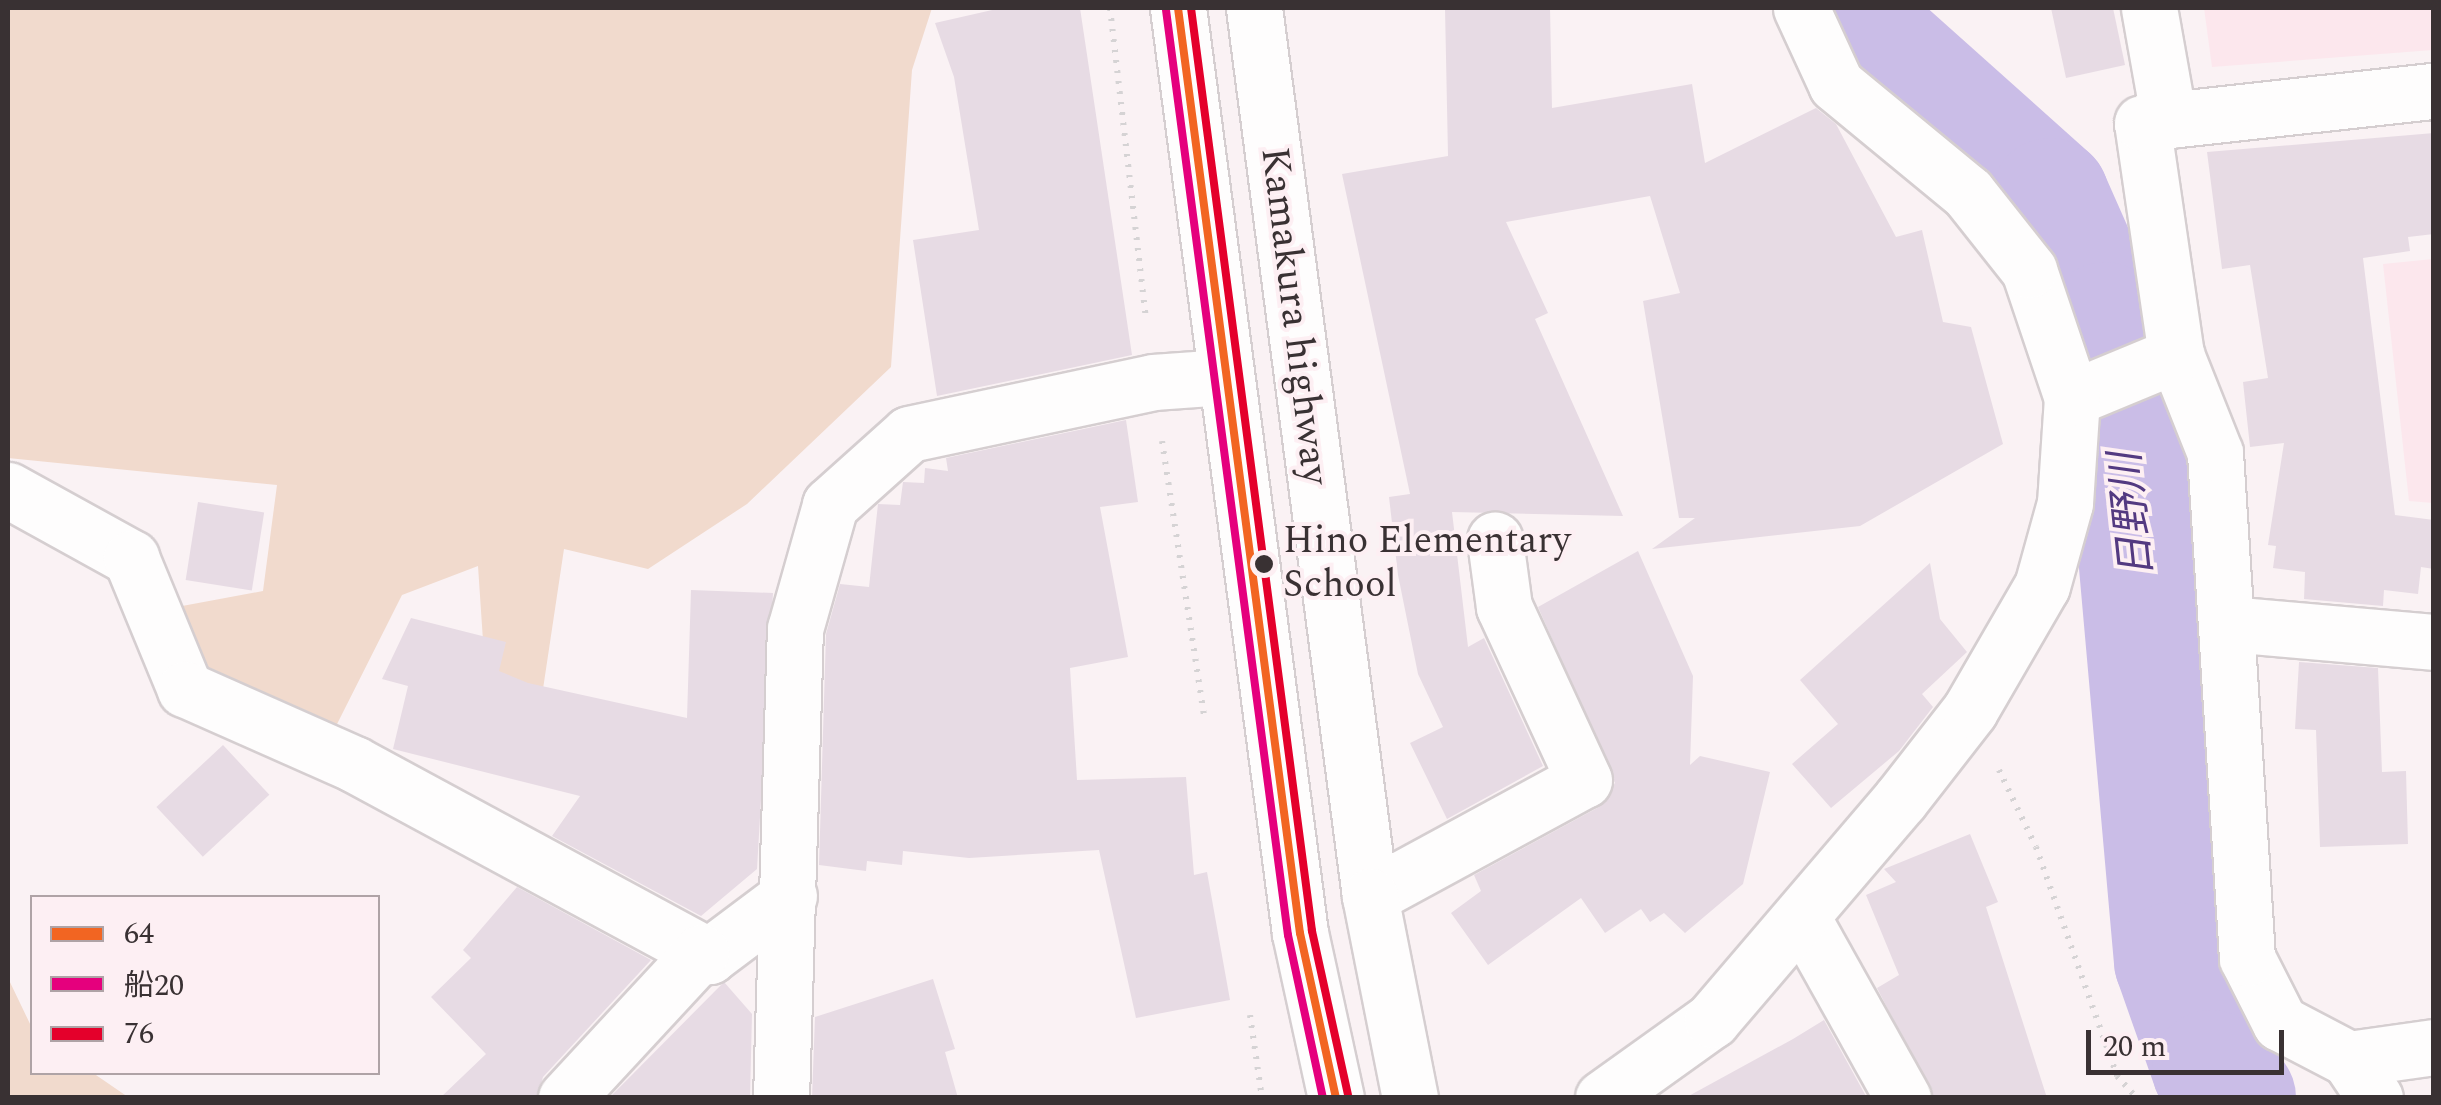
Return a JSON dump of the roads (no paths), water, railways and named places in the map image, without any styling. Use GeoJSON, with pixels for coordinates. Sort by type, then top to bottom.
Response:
{"type":"FeatureCollection","features":[{"type":"Feature","properties":{"kind":"street","name":"Kamakura highway"},"geometry":{"type":"LineString","coordinates":[[1178,8],[1300,933],[1336,1098]]}},
{"type":"Feature","properties":{"kind":"street","name":"Kamakura highway"},"geometry":{"type":"LineString","coordinates":[[1254,8],[1370,896],[1410,1098]]}},
{"type":"Feature","properties":{"kind":"street"},"geometry":{"type":"LineString","coordinates":[[1603,1098],[1712,1020],[1804,921],[1970,710],[2042,586],[2065,503],[2072,398],[2028,270],[1968,193],[1836,84],[1801,8]]}},
{"type":"Feature","properties":{"kind":"street"},"geometry":{"type":"LineString","coordinates":[[2149,8],[2169,120]]}},
{"type":"Feature","properties":{"kind":"street"},"geometry":{"type":"LineString","coordinates":[[2434,90],[2142,123],[2176,355],[2215,453],[2230,624],[2247,958],[2280,1023],[2362,1078],[2434,1047]]}},
{"type":"Feature","properties":{"kind":"street"},"geometry":{"type":"LineString","coordinates":[[2072,398],[2176,355]]}},
{"type":"Feature","properties":{"kind":"street"},"geometry":{"type":"LineString","coordinates":[[781,1098],[795,629],[830,505],[908,434],[1153,382],[1224,377]]}},
{"type":"Feature","properties":{"kind":"street"},"geometry":{"type":"LineString","coordinates":[[8,490],[132,558],[185,688],[354,764],[709,956],[789,896]]}},
{"type":"Feature","properties":{"kind":"street"},"geometry":{"type":"LineString","coordinates":[[1370,896],[1584,780],[1504,607],[1495,540]]}},
{"type":"Feature","properties":{"kind":"street"},"geometry":{"type":"LineString","coordinates":[[2230,624],[2434,642]]}},
{"type":"Feature","properties":{"kind":"street"},"geometry":{"type":"LineString","coordinates":[[1804,921],[1903,1098]]}},
{"type":"Feature","properties":{"kind":"street"},"geometry":{"type":"LineString","coordinates":[[566,1098],[701,952]]}},
{"type":"Feature","properties":{"kind":"waterway","name":"日野川"},"geometry":{"type":"LineString","coordinates":[[1863,8],[1878,43],[2050,197],[2105,321],[2128,453],[2173,961],[2211,1069],[2237,1098]]}},
{"type":"Feature","properties":{"kind":"place","name":"Hino Elementary School"},"geometry":{"type":"Point","coordinates":[1264,564]}}]}
